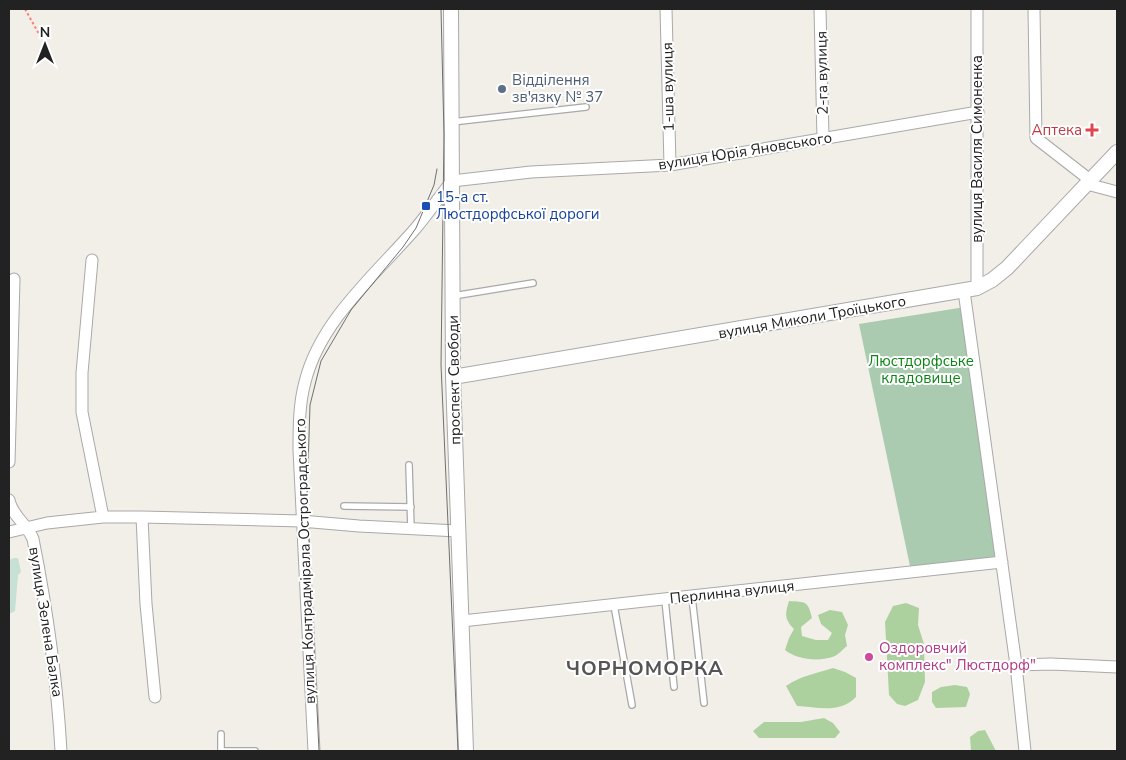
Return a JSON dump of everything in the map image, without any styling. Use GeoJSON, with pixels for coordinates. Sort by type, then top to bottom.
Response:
{"type":"FeatureCollection","features":[{"type":"Feature","properties":{"kind":"street","name":"проспект Свободи"},"geometry":{"type":"LineString","coordinates":[[451,9],[453,377],[466,751]]}},
{"type":"Feature","properties":{"kind":"street","name":"1-ша вулиця"},"geometry":{"type":"LineString","coordinates":[[666,9],[670,165]]}},
{"type":"Feature","properties":{"kind":"street","name":"2-га вулиця"},"geometry":{"type":"LineString","coordinates":[[820,9],[823,138]]}},
{"type":"Feature","properties":{"kind":"street","name":"вулиця Василя Симоненка"},"geometry":{"type":"LineString","coordinates":[[977,9],[978,112],[970,290],[1026,751]]}},
{"type":"Feature","properties":{"kind":"street"},"geometry":{"type":"LineString","coordinates":[[1034,9],[1036,138],[1088,182],[1117,192]]}},
{"type":"Feature","properties":{"kind":"street","name":"вулиця Юрія Яновського"},"geometry":{"type":"LineString","coordinates":[[452,181],[531,172],[670,165],[978,112]]}},
{"type":"Feature","properties":{"kind":"street","name":"вулиця Миколи Троїцького"},"geometry":{"type":"LineString","coordinates":[[453,377],[970,290],[992,280],[1006,268],[1117,152]]}},
{"type":"Feature","properties":{"kind":"street","name":"вулиця Контрадмірала Остроградського"},"geometry":{"type":"LineString","coordinates":[[314,751],[301,521],[299,450],[299,412],[305,381],[316,354],[348,302],[416,228],[452,181]]}},
{"type":"Feature","properties":{"kind":"street"},"geometry":{"type":"LineString","coordinates":[[92,260],[82,373],[82,412],[103,518]]}},
{"type":"Feature","properties":{"kind":"street"},"geometry":{"type":"LineString","coordinates":[[9,462],[14,279]]}},
{"type":"Feature","properties":{"kind":"street","name":"вулиця Зелена Балка"},"geometry":{"type":"LineString","coordinates":[[9,500],[13,513],[26,527],[33,539],[58,698],[61,751]]}},
{"type":"Feature","properties":{"kind":"street"},"geometry":{"type":"LineString","coordinates":[[142,517],[146,604],[155,697]]}},
{"type":"Feature","properties":{"kind":"street"},"geometry":{"type":"LineString","coordinates":[[9,532],[47,523],[142,517],[301,521],[458,531]]}},
{"type":"Feature","properties":{"kind":"street","name":"Перлинна вулиця"},"geometry":{"type":"LineString","coordinates":[[462,621],[1002,562]]}},
{"type":"Feature","properties":{"kind":"street"},"geometry":{"type":"LineString","coordinates":[[1016,665],[1051,664],[1117,668]]}},
{"type":"Feature","properties":{"kind":"lane"},"geometry":{"type":"LineString","coordinates":[[452,122],[586,107]]}},
{"type":"Feature","properties":{"kind":"lane"},"geometry":{"type":"LineString","coordinates":[[452,296],[533,283]]}},
{"type":"Feature","properties":{"kind":"lane"},"geometry":{"type":"LineString","coordinates":[[409,465],[411,529]]}},
{"type":"Feature","properties":{"kind":"lane"},"geometry":{"type":"LineString","coordinates":[[344,506],[411,507]]}},
{"type":"Feature","properties":{"kind":"lane"},"geometry":{"type":"LineString","coordinates":[[692,596],[704,703]]}},
{"type":"Feature","properties":{"kind":"lane"},"geometry":{"type":"LineString","coordinates":[[665,600],[674,687]]}},
{"type":"Feature","properties":{"kind":"lane"},"geometry":{"type":"LineString","coordinates":[[614,605],[632,705]]}},
{"type":"Feature","properties":{"kind":"lane"},"geometry":{"type":"LineString","coordinates":[[221,734],[221,751],[254,751]]}},
{"type":"Feature","properties":{"kind":"path"},"geometry":{"type":"LineString","coordinates":[[25,9],[38,34]]}},
{"type":"Feature","properties":{"kind":"green space","name":"Люстдорфське кладовище"},"geometry":{"type":"Polygon","coordinates":[[[965,307],[995,558],[910,566],[859,324],[965,307]]]}},
{"type":"Feature","properties":{"kind":"green space"},"geometry":{"type":"Polygon","coordinates":[[[18,558],[21,572],[18,575],[15,611],[9,614],[9,560],[18,558]]]}},
{"type":"Feature","properties":{"kind":"green space"},"geometry":{"type":"Polygon","coordinates":[[[789,601],[803,602],[807,605],[812,618],[801,627],[802,636],[816,640],[828,640],[832,633],[821,624],[818,615],[830,610],[842,612],[848,625],[845,635],[847,646],[835,656],[823,659],[802,658],[785,650],[794,629],[786,616],[789,601]]]}},
{"type":"Feature","properties":{"kind":"green space"},"geometry":{"type":"Polygon","coordinates":[[[906,603],[919,608],[918,625],[924,644],[925,682],[918,700],[905,706],[897,704],[889,695],[885,622],[893,606],[906,603]]]}},
{"type":"Feature","properties":{"kind":"green space"},"geometry":{"type":"Polygon","coordinates":[[[833,668],[856,678],[856,697],[843,706],[836,708],[797,706],[786,686],[803,677],[833,668]]]}},
{"type":"Feature","properties":{"kind":"green space"},"geometry":{"type":"Polygon","coordinates":[[[955,685],[967,687],[970,694],[966,707],[936,708],[932,702],[932,692],[941,687],[955,685]]]}},
{"type":"Feature","properties":{"kind":"green space"},"geometry":{"type":"Polygon","coordinates":[[[824,718],[833,723],[840,732],[835,738],[759,738],[753,731],[764,722],[801,722],[824,718]]]}},
{"type":"Feature","properties":{"kind":"green space"},"geometry":{"type":"Polygon","coordinates":[[[985,730],[996,751],[971,751],[970,737],[978,731],[985,730]]]}},
{"type":"Feature","properties":{"kind":"tram line"},"geometry":{"type":"LineString","coordinates":[[441,9],[444,135],[441,365],[458,751]]}},
{"type":"Feature","properties":{"kind":"tram line"},"geometry":{"type":"LineString","coordinates":[[319,751],[307,500],[310,405],[321,361],[351,310],[403,247],[416,228],[434,185],[437,169]]}},
{"type":"Feature","properties":{"kind":"place","name":"Відділення зв'язку № 37"},"geometry":{"type":"Point","coordinates":[502,89]}},
{"type":"Feature","properties":{"kind":"place","name":"Аптека"},"geometry":{"type":"Point","coordinates":[1092,130]}},
{"type":"Feature","properties":{"kind":"place","name":"15-а ст. Люстдорфської дороги"},"geometry":{"type":"Point","coordinates":[426,206]}},
{"type":"Feature","properties":{"kind":"place","name":"Оздоровчий комплекс\" Люстдорф\""},"geometry":{"type":"Point","coordinates":[869,657]}},
{"type":"Feature","properties":{"kind":"district","name":"ЧОРНОМОРКА"},"geometry":{"type":"Point","coordinates":[645,668]}}]}
